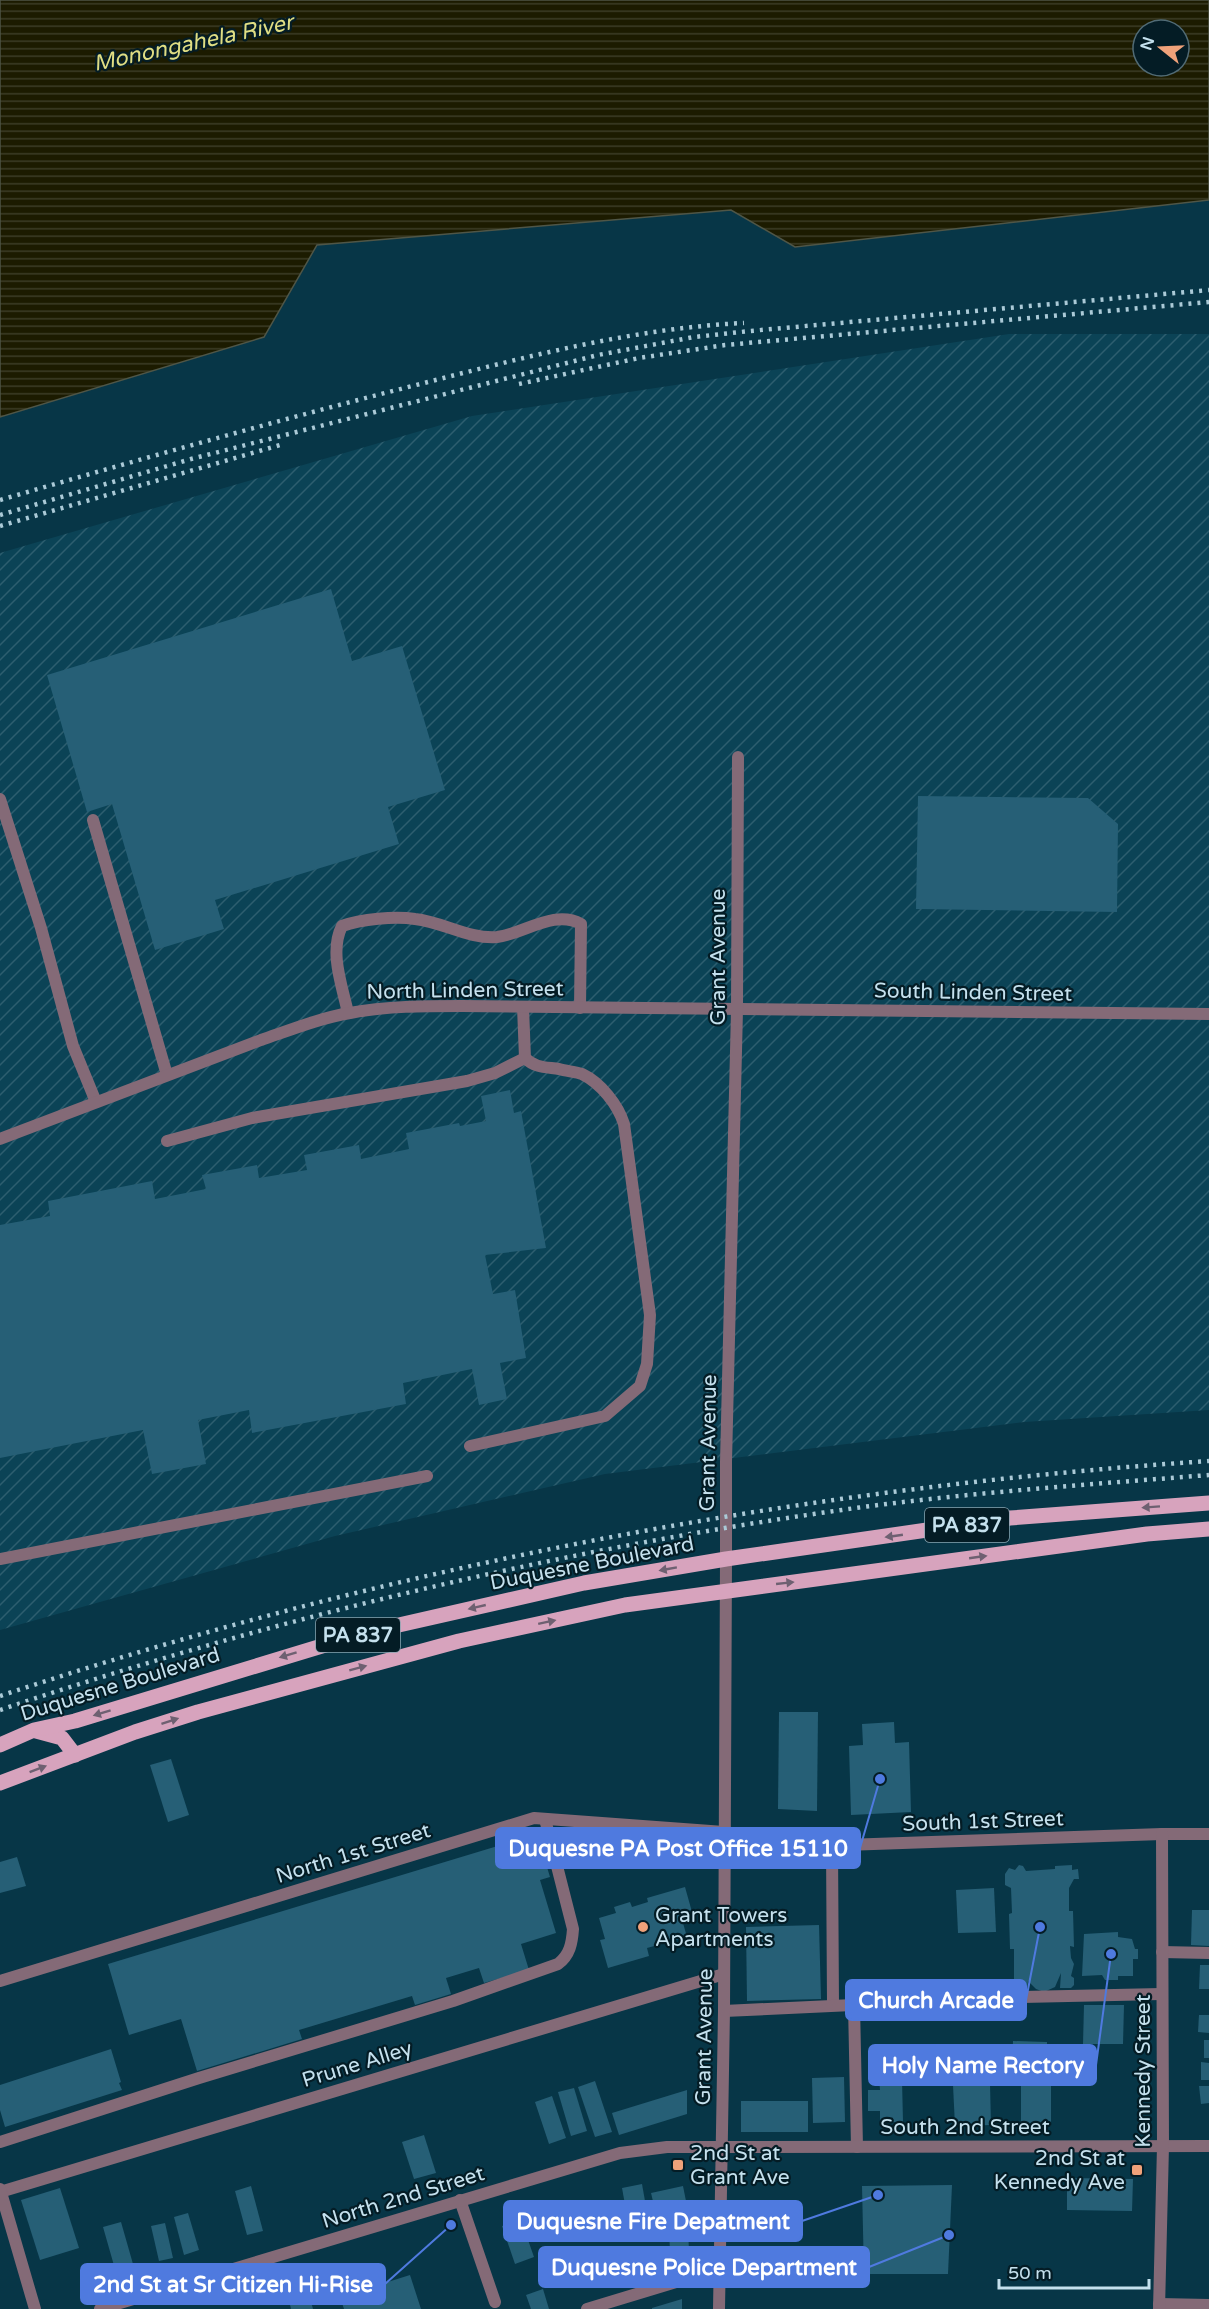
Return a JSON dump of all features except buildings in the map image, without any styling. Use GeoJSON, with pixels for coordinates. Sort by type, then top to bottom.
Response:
{"type":"FeatureCollection","features":[{"type":"Feature","properties":{"kind":"main road","name":"Duquesne Boulevard"},"geometry":{"type":"LineString","coordinates":[[0,1743],[34,1730],[75,1721],[368,1632],[584,1583],[726,1559],[1010,1518],[1209,1503]]}},
{"type":"Feature","properties":{"kind":"main road","name":"PA 837"},"geometry":{"type":"LineString","coordinates":[[0,1783],[198,1712],[459,1641],[625,1605],[727,1589],[813,1580],[1148,1534],[1209,1529]]}},
{"type":"Feature","properties":{"kind":"main road"},"geometry":{"type":"LineString","coordinates":[[34,1730],[62,1738],[75,1755]]}},
{"type":"Feature","properties":{"kind":"street","name":"Grant Avenue"},"geometry":{"type":"LineString","coordinates":[[719,2309],[724,2011],[726,1462],[737,1010],[738,757]]}},
{"type":"Feature","properties":{"kind":"street"},"geometry":{"type":"LineString","coordinates":[[0,799],[41,928],[74,1046],[96,1102]]}},
{"type":"Feature","properties":{"kind":"street"},"geometry":{"type":"LineString","coordinates":[[93,820],[167,1075]]}},
{"type":"Feature","properties":{"kind":"street"},"geometry":{"type":"LineString","coordinates":[[348,1013],[336,951],[337,936],[342,926],[355,922],[415,919],[478,936],[498,937],[551,920],[571,918],[581,924],[580,1008]]}},
{"type":"Feature","properties":{"kind":"street","name":"North Linden Street"},"geometry":{"type":"LineString","coordinates":[[1,1136],[261,1040],[348,1013],[411,1007],[737,1010]]}},
{"type":"Feature","properties":{"kind":"street"},"geometry":{"type":"LineString","coordinates":[[470,1446],[605,1416],[640,1386],[647,1364],[650,1315],[624,1124],[619,1109],[596,1084],[582,1075],[542,1068],[525,1058],[523,1007]]}},
{"type":"Feature","properties":{"kind":"street","name":"South Linden Street"},"geometry":{"type":"LineString","coordinates":[[737,1010],[1209,1014]]}},
{"type":"Feature","properties":{"kind":"street"},"geometry":{"type":"LineString","coordinates":[[167,1141],[252,1118],[467,1081],[495,1073],[525,1058]]}},
{"type":"Feature","properties":{"kind":"street"},"geometry":{"type":"LineString","coordinates":[[0,1560],[427,1476]]}},
{"type":"Feature","properties":{"kind":"street","name":"North 1st Street"},"geometry":{"type":"LineString","coordinates":[[0,1981],[534,1818],[724,1832]]}},
{"type":"Feature","properties":{"kind":"street"},"geometry":{"type":"LineString","coordinates":[[0,2142],[199,2078],[442,2005],[558,1964],[568,1953],[573,1929],[545,1819]]}},
{"type":"Feature","properties":{"kind":"street","name":"South 1st Street"},"geometry":{"type":"LineString","coordinates":[[724,1832],[816,1846],[1209,1834]]}},
{"type":"Feature","properties":{"kind":"street","name":"Kennedy Street"},"geometry":{"type":"LineString","coordinates":[[1159,2307],[1163,2146],[1161,1834]]}},
{"type":"Feature","properties":{"kind":"street"},"geometry":{"type":"LineString","coordinates":[[832,1846],[833,2005]]}},
{"type":"Feature","properties":{"kind":"street"},"geometry":{"type":"LineString","coordinates":[[1162,1952],[1209,1953]]}},
{"type":"Feature","properties":{"kind":"street","name":"Prune Alley"},"geometry":{"type":"LineString","coordinates":[[0,2191],[724,1974]]}},
{"type":"Feature","properties":{"kind":"street"},"geometry":{"type":"LineString","coordinates":[[724,2011],[1022,1996],[1161,1994]]}},
{"type":"Feature","properties":{"kind":"street"},"geometry":{"type":"LineString","coordinates":[[854,2005],[857,2147]]}},
{"type":"Feature","properties":{"kind":"street","name":"South 2nd Street"},"geometry":{"type":"LineString","coordinates":[[721,2147],[1209,2146]]}},
{"type":"Feature","properties":{"kind":"street","name":"North 2nd Street"},"geometry":{"type":"LineString","coordinates":[[100,2309],[620,2153],[667,2147],[721,2147]]}},
{"type":"Feature","properties":{"kind":"street"},"geometry":{"type":"LineString","coordinates":[[0,2191],[35,2309]]}},
{"type":"Feature","properties":{"kind":"street"},"geometry":{"type":"LineString","coordinates":[[460,2200],[495,2302]]}},
{"type":"Feature","properties":{"kind":"street"},"geometry":{"type":"LineString","coordinates":[[587,2309],[719,2269]]}},
{"type":"Feature","properties":{"kind":"street"},"geometry":{"type":"LineString","coordinates":[[1159,2307],[1209,2305]]}},
{"type":"Feature","properties":{"kind":"shaded area"},"geometry":{"type":"Polygon","coordinates":[[[1009,334],[1209,334],[1209,1410],[1024,1422],[605,1474],[335,1536],[0,1630],[0,553],[472,416],[1009,334]]]}},
{"type":"Feature","properties":{"kind":"water","name":"Monongahela River"},"geometry":{"type":"Polygon","coordinates":[[[0,0],[1209,0],[1209,200],[795,247],[731,210],[317,245],[264,337],[0,417],[0,0]]]}},
{"type":"Feature","properties":{"kind":"railway"},"geometry":{"type":"LineString","coordinates":[[0,515],[191,459],[598,355],[694,337],[1209,290]]}},
{"type":"Feature","properties":{"kind":"railway"},"geometry":{"type":"LineString","coordinates":[[519,384],[639,358],[725,345],[1209,302]]}},
{"type":"Feature","properties":{"kind":"railway"},"geometry":{"type":"LineString","coordinates":[[0,500],[265,425],[503,363],[623,337],[744,323]]}},
{"type":"Feature","properties":{"kind":"railway"},"geometry":{"type":"LineString","coordinates":[[0,526],[280,445]]}},
{"type":"Feature","properties":{"kind":"railway"},"geometry":{"type":"LineString","coordinates":[[0,1696],[147,1650],[296,1608],[446,1572],[597,1540],[749,1513],[901,1491],[1055,1474],[1209,1461]]}},
{"type":"Feature","properties":{"kind":"railway"},"geometry":{"type":"LineString","coordinates":[[0,1710],[212,1644],[319,1615],[427,1588],[644,1542],[863,1507],[1036,1489],[1209,1475]]}},
{"type":"Feature","properties":{"kind":"place","name":"Duquesne PA Post Office 15110"},"geometry":{"type":"Point","coordinates":[880,1779]}},
{"type":"Feature","properties":{"kind":"place","name":"Grant Towers Apartments"},"geometry":{"type":"Point","coordinates":[643,1927]}},
{"type":"Feature","properties":{"kind":"place","name":"Church Arcade"},"geometry":{"type":"Point","coordinates":[1040,1927]}},
{"type":"Feature","properties":{"kind":"place","name":"Holy Name Rectory"},"geometry":{"type":"Point","coordinates":[1111,1954]}},
{"type":"Feature","properties":{"kind":"place","name":"2nd St at Grant Ave"},"geometry":{"type":"Point","coordinates":[678,2165]}},
{"type":"Feature","properties":{"kind":"place","name":"2nd St at Kennedy Ave"},"geometry":{"type":"Point","coordinates":[1137,2170]}},
{"type":"Feature","properties":{"kind":"place","name":"Duquesne Fire Depatment"},"geometry":{"type":"Point","coordinates":[878,2195]}},
{"type":"Feature","properties":{"kind":"place","name":"2nd St at Sr Citizen Hi-Rise"},"geometry":{"type":"Point","coordinates":[451,2225]}},
{"type":"Feature","properties":{"kind":"place","name":"Duquesne Police Department"},"geometry":{"type":"Point","coordinates":[949,2235]}}]}
